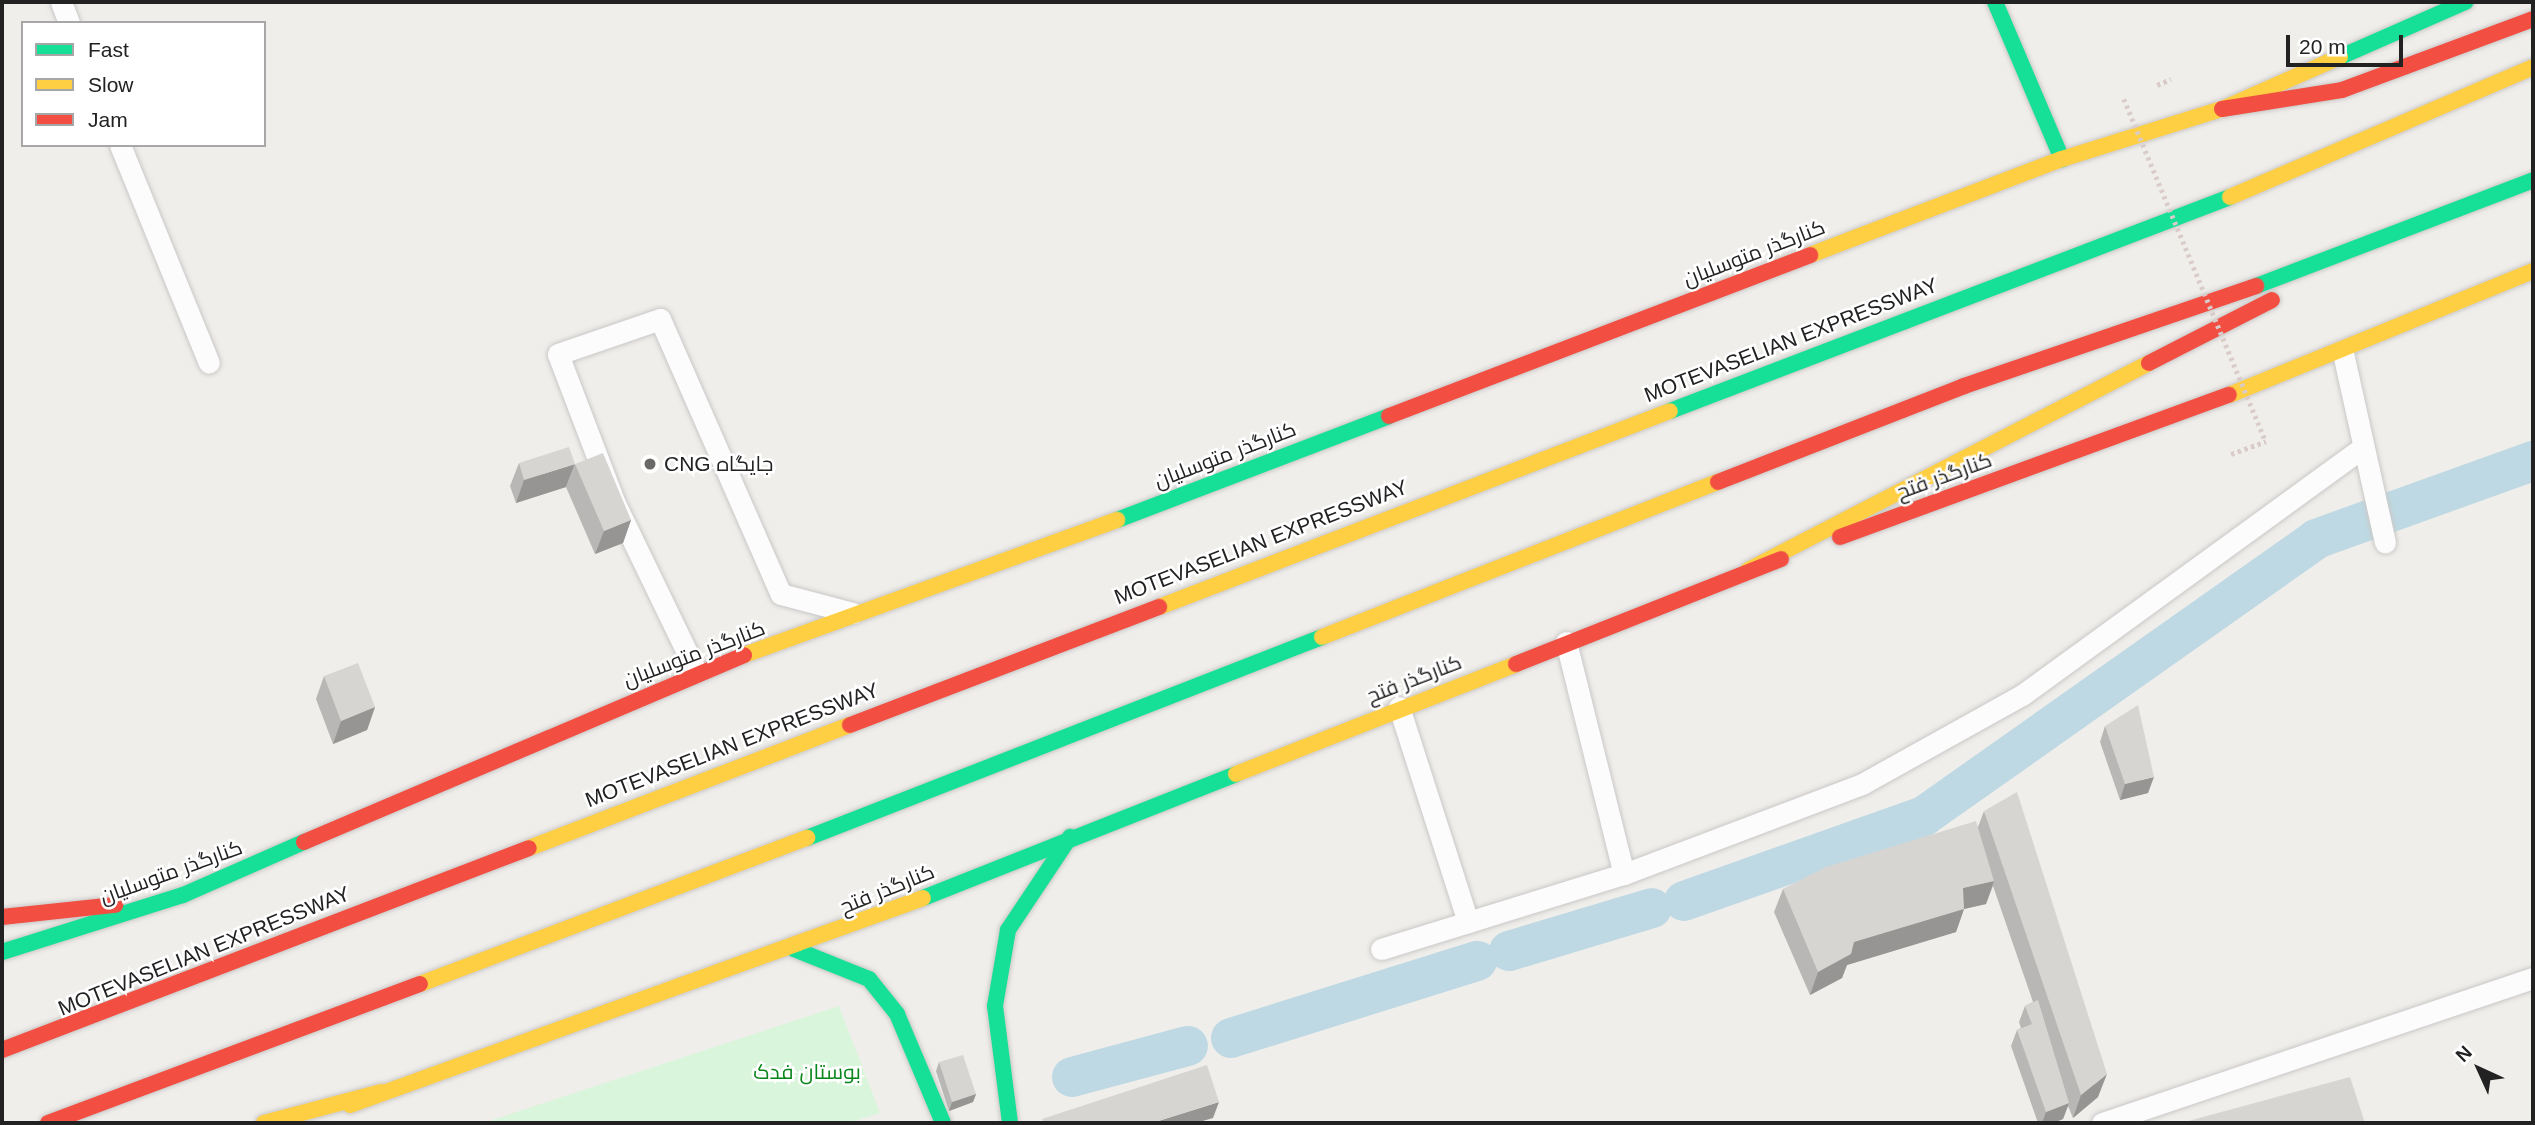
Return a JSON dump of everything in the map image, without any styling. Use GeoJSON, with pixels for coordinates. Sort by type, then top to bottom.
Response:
{"type":"FeatureCollection","features":[{"type":"Feature","properties":{"kind":"main road"},"geometry":{"type":"LineString","coordinates":[[1995,2],[2062,159]]}},
{"type":"Feature","properties":{"kind":"main road","name":"کنارگذر متوسلیان"},"geometry":{"type":"LineString","coordinates":[[2,952],[183,894],[696,671],[869,615],[2062,159],[2222,109],[2465,2]]}},
{"type":"Feature","properties":{"kind":"main road"},"geometry":{"type":"LineString","coordinates":[[2222,109],[2342,90],[2533,19]]}},
{"type":"Feature","properties":{"kind":"main road","name":"MOTEVASELIAN EXPRESSWAY"},"geometry":{"type":"LineString","coordinates":[[2,1050],[2232,196],[2533,67]]}},
{"type":"Feature","properties":{"kind":"main road"},"geometry":{"type":"LineString","coordinates":[[48,1123],[788,846],[1964,386],[2373,246],[2533,180]]}},
{"type":"Feature","properties":{"kind":"main road"},"geometry":{"type":"LineString","coordinates":[[1748,570],[2373,246]]}},
{"type":"Feature","properties":{"kind":"main road","name":"کنارگذر فتح"},"geometry":{"type":"LineString","coordinates":[[309,1123],[381,1092],[794,949],[1070,837],[1748,570],[2343,353],[2533,271]]}},
{"type":"Feature","properties":{"kind":"main road"},"geometry":{"type":"LineString","coordinates":[[1010,1123],[995,1006],[1008,930],[1070,837]]}},
{"type":"Feature","properties":{"kind":"main road"},"geometry":{"type":"LineString","coordinates":[[2,917],[183,894]]}},
{"type":"Feature","properties":{"kind":"main road"},"geometry":{"type":"LineString","coordinates":[[794,949],[869,979],[897,1014],[943,1123]]}},
{"type":"Feature","properties":{"kind":"main road"},"geometry":{"type":"LineString","coordinates":[[264,1123],[381,1092]]}},
{"type":"Feature","properties":{"kind":"lane"},"geometry":{"type":"LineString","coordinates":[[61,2],[68,21]]}},
{"type":"Feature","properties":{"kind":"lane"},"geometry":{"type":"LineString","coordinates":[[121,147],[209,363]]}},
{"type":"Feature","properties":{"kind":"lane"},"geometry":{"type":"LineString","coordinates":[[696,671],[614,501],[558,354],[660,320],[781,593],[813,607],[869,615]]}},
{"type":"Feature","properties":{"kind":"lane"},"geometry":{"type":"LineString","coordinates":[[2343,353],[2367,478],[2385,542]]}},
{"type":"Feature","properties":{"kind":"lane"},"geometry":{"type":"LineString","coordinates":[[1381,949],[1624,874],[1862,784],[2022,695],[2362,448]]}},
{"type":"Feature","properties":{"kind":"lane"},"geometry":{"type":"LineString","coordinates":[[1566,642],[1624,874]]}},
{"type":"Feature","properties":{"kind":"lane"},"geometry":{"type":"LineString","coordinates":[[1399,707],[1468,922]]}},
{"type":"Feature","properties":{"kind":"lane"},"geometry":{"type":"LineString","coordinates":[[2102,1123],[2533,978]]}},
{"type":"Feature","properties":{"kind":"path"},"geometry":{"type":"LineString","coordinates":[[2124,100],[2266,441],[2231,454]]}},
{"type":"Feature","properties":{"kind":"green space","name":"بوستان فدک"},"geometry":{"type":"Polygon","coordinates":[[[839,1006],[880,1113],[848,1123],[483,1123],[839,1006]]]}},
{"type":"Feature","properties":{"kind":"building"},"geometry":{"type":"Polygon","coordinates":[[[569,447],[575,464],[524,480],[519,463],[569,447]]]}},
{"type":"Feature","properties":{"kind":"building"},"geometry":{"type":"Polygon","coordinates":[[[603,453],[631,520],[604,531],[575,464],[603,453]]]}},
{"type":"Feature","properties":{"kind":"building"},"geometry":{"type":"Polygon","coordinates":[[[358,663],[375,707],[341,721],[324,676],[358,663]]]}},
{"type":"Feature","properties":{"kind":"building"},"geometry":{"type":"Polygon","coordinates":[[[2138,705],[2154,777],[2125,784],[2105,726],[2138,705]]]}},
{"type":"Feature","properties":{"kind":"building"},"geometry":{"type":"Polygon","coordinates":[[[2017,792],[2107,1074],[2081,1095],[1984,811],[2017,792]]]}},
{"type":"Feature","properties":{"kind":"building"},"geometry":{"type":"Polygon","coordinates":[[[1976,821],[1994,881],[1963,888],[1964,909],[1854,942],[1851,954],[1818,972],[1783,889],[1826,867],[1976,821]]]}},
{"type":"Feature","properties":{"kind":"building"},"geometry":{"type":"Polygon","coordinates":[[[2038,1000],[2069,1103],[2046,1112],[2017,1030],[2032,1024],[2025,1006],[2038,1000]]]}},
{"type":"Feature","properties":{"kind":"building"},"geometry":{"type":"Polygon","coordinates":[[[963,1055],[976,1094],[952,1102],[939,1062],[963,1055]]]}},
{"type":"Feature","properties":{"kind":"building"},"geometry":{"type":"Polygon","coordinates":[[[1207,1065],[1219,1102],[1152,1123],[1043,1123],[1042,1119],[1207,1065]]]}},
{"type":"Feature","properties":{"kind":"building"},"geometry":{"type":"Polygon","coordinates":[[[2350,1077],[2365,1123],[2181,1123],[2350,1077]]]}},
{"type":"Feature","properties":{"kind":"waterway"},"geometry":{"type":"LineString","coordinates":[[1684,901],[1924,816],[2316,539],[2533,461]]}},
{"type":"Feature","properties":{"kind":"waterway"},"geometry":{"type":"LineString","coordinates":[[1509,951],[1652,908]]}},
{"type":"Feature","properties":{"kind":"waterway"},"geometry":{"type":"LineString","coordinates":[[1231,1038],[1477,961]]}},
{"type":"Feature","properties":{"kind":"waterway"},"geometry":{"type":"LineString","coordinates":[[1072,1077],[1188,1046]]}},
{"type":"Feature","properties":{"kind":"traffic: fast"},"geometry":{"type":"LineString","coordinates":[[1995,2],[2062,159]]}},
{"type":"Feature","properties":{"kind":"traffic: fast"},"geometry":{"type":"LineString","coordinates":[[2340,57],[2465,2]]}},
{"type":"Feature","properties":{"kind":"traffic: fast"},"geometry":{"type":"LineString","coordinates":[[2256,286],[2533,180]]}},
{"type":"Feature","properties":{"kind":"traffic: fast"},"geometry":{"type":"LineString","coordinates":[[1670,411],[2230,197]]}},
{"type":"Feature","properties":{"kind":"traffic: fast"},"geometry":{"type":"LineString","coordinates":[[1117,520],[1389,416]]}},
{"type":"Feature","properties":{"kind":"traffic: fast"},"geometry":{"type":"LineString","coordinates":[[807,838],[1322,637]]}},
{"type":"Feature","properties":{"kind":"traffic: fast"},"geometry":{"type":"LineString","coordinates":[[923,898],[1236,774]]}},
{"type":"Feature","properties":{"kind":"traffic: fast"},"geometry":{"type":"LineString","coordinates":[[1010,1123],[995,1006],[1008,930],[1070,837]]}},
{"type":"Feature","properties":{"kind":"traffic: fast"},"geometry":{"type":"LineString","coordinates":[[2,952],[183,895],[304,842]]}},
{"type":"Feature","properties":{"kind":"traffic: fast"},"geometry":{"type":"LineString","coordinates":[[794,949],[869,979],[897,1014],[943,1123]]}},
{"type":"Feature","properties":{"kind":"traffic: slow"},"geometry":{"type":"LineString","coordinates":[[1810,255],[2062,159],[2222,109],[2340,57]]}},
{"type":"Feature","properties":{"kind":"traffic: slow"},"geometry":{"type":"LineString","coordinates":[[2230,197],[2533,67]]}},
{"type":"Feature","properties":{"kind":"traffic: slow"},"geometry":{"type":"LineString","coordinates":[[2229,395],[2533,271]]}},
{"type":"Feature","properties":{"kind":"traffic: slow"},"geometry":{"type":"LineString","coordinates":[[1748,570],[2149,363]]}},
{"type":"Feature","properties":{"kind":"traffic: slow"},"geometry":{"type":"LineString","coordinates":[[1159,607],[1670,411]]}},
{"type":"Feature","properties":{"kind":"traffic: slow"},"geometry":{"type":"LineString","coordinates":[[1322,637],[1718,482]]}},
{"type":"Feature","properties":{"kind":"traffic: slow"},"geometry":{"type":"LineString","coordinates":[[744,655],[1117,520]]}},
{"type":"Feature","properties":{"kind":"traffic: slow"},"geometry":{"type":"LineString","coordinates":[[1236,774],[1516,664]]}},
{"type":"Feature","properties":{"kind":"traffic: slow"},"geometry":{"type":"LineString","coordinates":[[529,848],[850,725]]}},
{"type":"Feature","properties":{"kind":"traffic: slow"},"geometry":{"type":"LineString","coordinates":[[420,984],[807,838]]}},
{"type":"Feature","properties":{"kind":"traffic: slow"},"geometry":{"type":"LineString","coordinates":[[350,1105],[923,898]]}},
{"type":"Feature","properties":{"kind":"traffic: slow"},"geometry":{"type":"LineString","coordinates":[[264,1123],[381,1092]]}},
{"type":"Feature","properties":{"kind":"traffic: jam"},"geometry":{"type":"LineString","coordinates":[[2222,109],[2342,90],[2533,19]]}},
{"type":"Feature","properties":{"kind":"traffic: jam"},"geometry":{"type":"LineString","coordinates":[[1389,416],[1810,255]]}},
{"type":"Feature","properties":{"kind":"traffic: jam"},"geometry":{"type":"LineString","coordinates":[[1718,482],[1964,386],[2256,286]]}},
{"type":"Feature","properties":{"kind":"traffic: jam"},"geometry":{"type":"LineString","coordinates":[[2149,363],[2272,300]]}},
{"type":"Feature","properties":{"kind":"traffic: jam"},"geometry":{"type":"LineString","coordinates":[[1840,537],[2229,395]]}},
{"type":"Feature","properties":{"kind":"traffic: jam"},"geometry":{"type":"LineString","coordinates":[[1516,664],[1781,559]]}},
{"type":"Feature","properties":{"kind":"traffic: jam"},"geometry":{"type":"LineString","coordinates":[[850,725],[1159,607]]}},
{"type":"Feature","properties":{"kind":"traffic: jam"},"geometry":{"type":"LineString","coordinates":[[304,842],[744,655]]}},
{"type":"Feature","properties":{"kind":"traffic: jam"},"geometry":{"type":"LineString","coordinates":[[2,1050],[529,848]]}},
{"type":"Feature","properties":{"kind":"traffic: jam"},"geometry":{"type":"LineString","coordinates":[[2,917],[115,905]]}},
{"type":"Feature","properties":{"kind":"traffic: jam"},"geometry":{"type":"LineString","coordinates":[[48,1123],[420,984]]}},
{"type":"Feature","properties":{"kind":"place","name":"CNG جایگاه"},"geometry":{"type":"Point","coordinates":[650,464]}}]}
